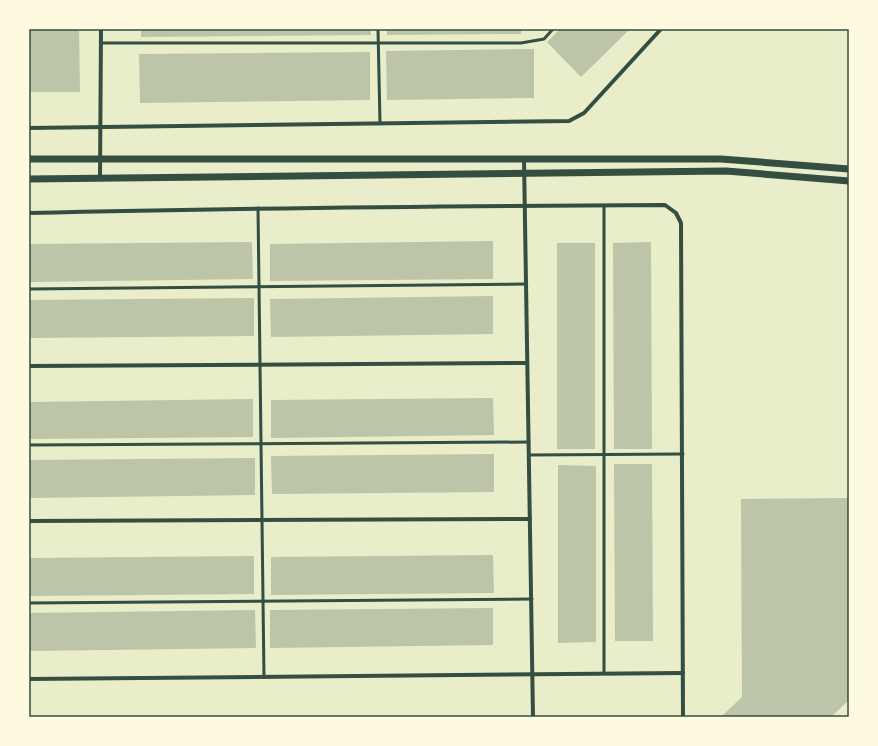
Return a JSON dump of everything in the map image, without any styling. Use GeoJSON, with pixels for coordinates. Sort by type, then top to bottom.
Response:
{"type":"FeatureCollection","features":[{"type":"Feature","properties":{"kind":"street"},"geometry":{"type":"LineString","coordinates":[[100,178],[101,29]]}},
{"type":"Feature","properties":{"kind":"street"},"geometry":{"type":"LineString","coordinates":[[29,128],[569,121],[584,113],[660,29]]}},
{"type":"Feature","properties":{"kind":"street"},"geometry":{"type":"LineString","coordinates":[[29,159],[721,160],[849,170]]}},
{"type":"Feature","properties":{"kind":"street"},"geometry":{"type":"LineString","coordinates":[[524,159],[530,442],[533,717]]}},
{"type":"Feature","properties":{"kind":"street"},"geometry":{"type":"LineString","coordinates":[[29,179],[726,171],[849,181]]}},
{"type":"Feature","properties":{"kind":"street"},"geometry":{"type":"LineString","coordinates":[[29,213],[258,208],[525,205],[665,205],[676,213],[681,223],[683,717]]}},
{"type":"Feature","properties":{"kind":"street"},"geometry":{"type":"LineString","coordinates":[[29,366],[528,363]]}},
{"type":"Feature","properties":{"kind":"street"},"geometry":{"type":"LineString","coordinates":[[29,521],[530,519]]}},
{"type":"Feature","properties":{"kind":"street"},"geometry":{"type":"LineString","coordinates":[[29,678],[683,673]]}},
{"type":"Feature","properties":{"kind":"lane"},"geometry":{"type":"LineString","coordinates":[[378,29],[380,123]]}},
{"type":"Feature","properties":{"kind":"lane"},"geometry":{"type":"LineString","coordinates":[[101,43],[521,43],[544,39],[553,29]]}},
{"type":"Feature","properties":{"kind":"lane"},"geometry":{"type":"LineString","coordinates":[[604,206],[604,673]]}},
{"type":"Feature","properties":{"kind":"lane"},"geometry":{"type":"LineString","coordinates":[[258,208],[264,677]]}},
{"type":"Feature","properties":{"kind":"lane"},"geometry":{"type":"LineString","coordinates":[[29,289],[526,284]]}},
{"type":"Feature","properties":{"kind":"lane"},"geometry":{"type":"LineString","coordinates":[[29,445],[530,442]]}},
{"type":"Feature","properties":{"kind":"lane"},"geometry":{"type":"LineString","coordinates":[[529,454],[683,454]]}},
{"type":"Feature","properties":{"kind":"lane"},"geometry":{"type":"LineString","coordinates":[[29,603],[532,599]]}},
{"type":"Feature","properties":{"kind":"building"},"geometry":{"type":"Polygon","coordinates":[[[30,29],[79,29],[80,92],[31,92],[30,29]]]}},
{"type":"Feature","properties":{"kind":"building"},"geometry":{"type":"Polygon","coordinates":[[[141,29],[371,29],[371,35],[141,37],[141,29]]]}},
{"type":"Feature","properties":{"kind":"building"},"geometry":{"type":"Polygon","coordinates":[[[387,29],[521,29],[521,34],[387,35],[387,29]]]}},
{"type":"Feature","properties":{"kind":"building"},"geometry":{"type":"Polygon","coordinates":[[[560,29],[630,29],[581,77],[547,42],[560,29]]]}},
{"type":"Feature","properties":{"kind":"building"},"geometry":{"type":"Polygon","coordinates":[[[534,49],[534,98],[387,100],[386,51],[534,49]]]}},
{"type":"Feature","properties":{"kind":"building"},"geometry":{"type":"Polygon","coordinates":[[[370,52],[370,100],[140,103],[139,54],[370,52]]]}},
{"type":"Feature","properties":{"kind":"building"},"geometry":{"type":"Polygon","coordinates":[[[493,241],[493,279],[270,281],[270,244],[493,241]]]}},
{"type":"Feature","properties":{"kind":"building"},"geometry":{"type":"Polygon","coordinates":[[[252,242],[253,279],[29,282],[29,244],[252,242]]]}},
{"type":"Feature","properties":{"kind":"building"},"geometry":{"type":"Polygon","coordinates":[[[651,242],[652,449],[614,449],[613,243],[651,242]]]}},
{"type":"Feature","properties":{"kind":"building"},"geometry":{"type":"Polygon","coordinates":[[[557,243],[595,243],[595,449],[557,449],[557,243]]]}},
{"type":"Feature","properties":{"kind":"building"},"geometry":{"type":"Polygon","coordinates":[[[493,296],[493,334],[271,337],[270,299],[493,296]]]}},
{"type":"Feature","properties":{"kind":"building"},"geometry":{"type":"Polygon","coordinates":[[[254,298],[254,336],[29,338],[29,300],[254,298]]]}},
{"type":"Feature","properties":{"kind":"building"},"geometry":{"type":"Polygon","coordinates":[[[493,398],[494,435],[271,438],[271,400],[493,398]]]}},
{"type":"Feature","properties":{"kind":"building"},"geometry":{"type":"Polygon","coordinates":[[[253,399],[253,437],[29,439],[29,402],[253,399]]]}},
{"type":"Feature","properties":{"kind":"building"},"geometry":{"type":"Polygon","coordinates":[[[494,454],[494,492],[272,494],[271,456],[494,454]]]}},
{"type":"Feature","properties":{"kind":"building"},"geometry":{"type":"Polygon","coordinates":[[[255,458],[255,495],[29,498],[29,460],[255,458]]]}},
{"type":"Feature","properties":{"kind":"building"},"geometry":{"type":"Polygon","coordinates":[[[614,464],[652,464],[653,641],[615,641],[614,464]]]}},
{"type":"Feature","properties":{"kind":"building"},"geometry":{"type":"Polygon","coordinates":[[[558,465],[596,466],[596,642],[558,643],[558,465]]]}},
{"type":"Feature","properties":{"kind":"building"},"geometry":{"type":"Polygon","coordinates":[[[849,498],[849,700],[831,717],[724,717],[723,715],[742,697],[741,499],[849,498]]]}},
{"type":"Feature","properties":{"kind":"building"},"geometry":{"type":"Polygon","coordinates":[[[493,555],[494,593],[271,595],[271,557],[493,555]]]}},
{"type":"Feature","properties":{"kind":"building"},"geometry":{"type":"Polygon","coordinates":[[[254,556],[254,594],[29,596],[29,558],[254,556]]]}},
{"type":"Feature","properties":{"kind":"building"},"geometry":{"type":"Polygon","coordinates":[[[493,608],[493,645],[270,648],[270,610],[493,608]]]}},
{"type":"Feature","properties":{"kind":"building"},"geometry":{"type":"Polygon","coordinates":[[[255,610],[256,648],[29,651],[29,613],[255,610]]]}}]}
